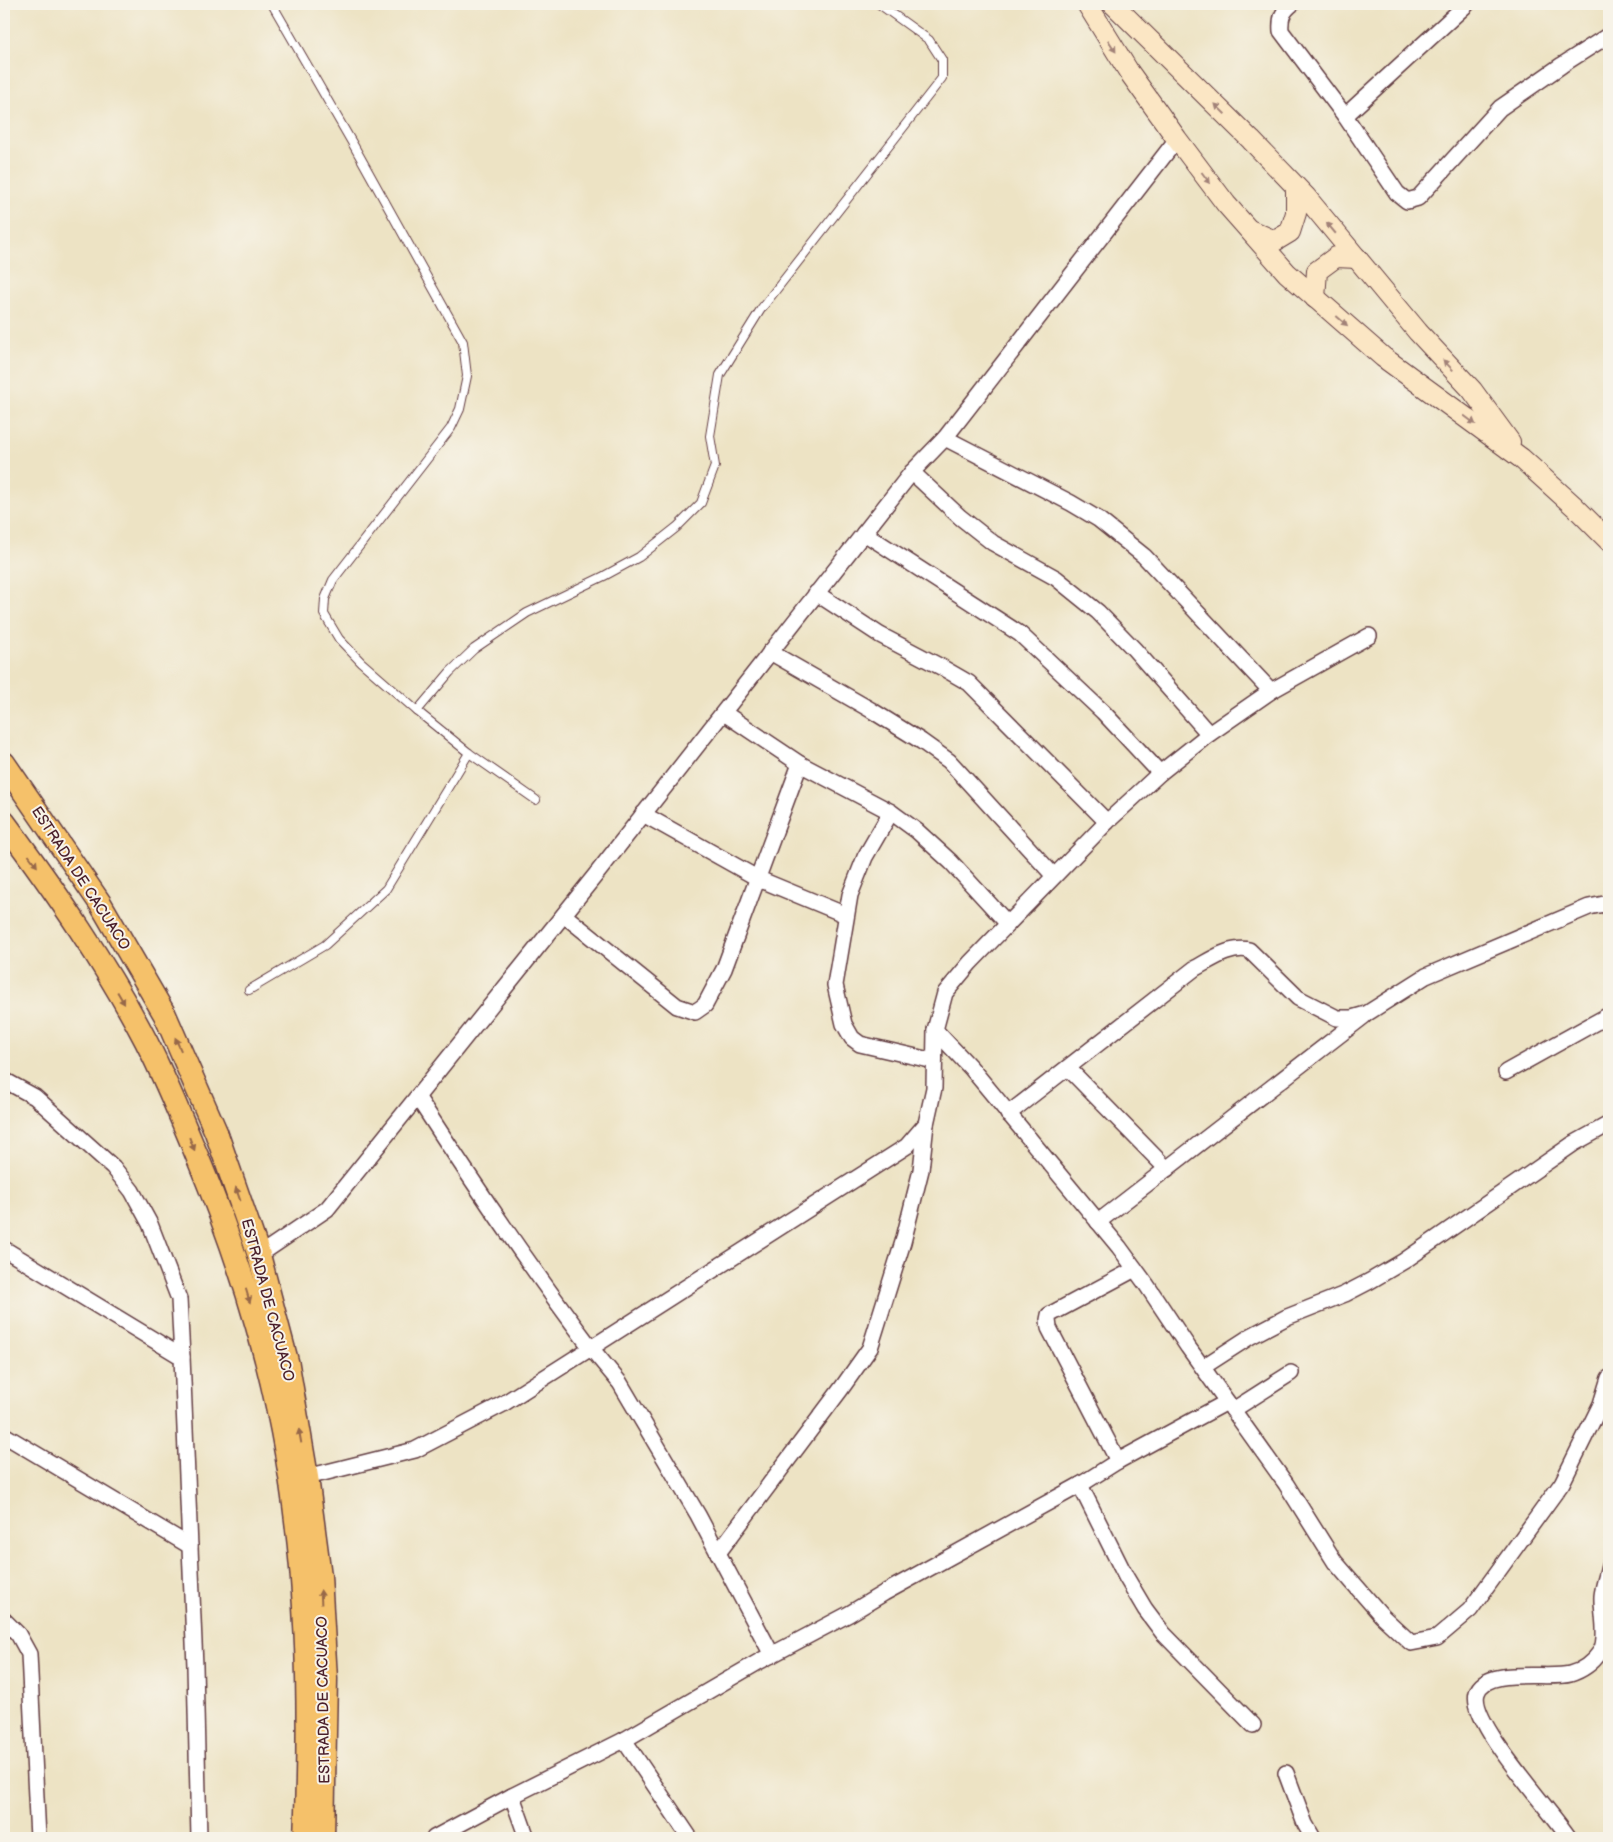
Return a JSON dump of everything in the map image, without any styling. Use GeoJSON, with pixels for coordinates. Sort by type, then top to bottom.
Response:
{"type":"FeatureCollection","features":[{"type":"Feature","properties":{"kind":"main road","name":"ESTRADA DE CACUACO"},"geometry":{"type":"LineString","coordinates":[[4,763],[100,903],[165,1015],[216,1132],[259,1255],[288,1365],[308,1477],[320,1576],[326,1679],[323,1838]]}},
{"type":"Feature","properties":{"kind":"main road","name":"ESTRADA DE CACUACO"},"geometry":{"type":"LineString","coordinates":[[4,822],[60,898],[146,1040],[179,1112],[210,1188],[238,1265],[257,1327],[282,1431],[295,1513],[304,1598],[308,1685],[308,1765],[305,1838]]}},
{"type":"Feature","properties":{"kind":"street"},"geometry":{"type":"LineString","coordinates":[[1087,4],[1129,72],[1176,139],[1226,204],[1287,273],[1383,357],[1521,458],[1576,507],[1609,541]]}},
{"type":"Feature","properties":{"kind":"street"},"geometry":{"type":"LineString","coordinates":[[1113,4],[1296,187],[1418,332],[1472,390],[1521,458]]}},
{"type":"Feature","properties":{"kind":"street"},"geometry":{"type":"LineString","coordinates":[[1292,4],[1283,11],[1280,20],[1281,30],[1345,116],[1397,193],[1407,201],[1418,198],[1500,108],[1554,70],[1609,36]]}},
{"type":"Feature","properties":{"kind":"street"},"geometry":{"type":"LineString","coordinates":[[1345,116],[1467,4]]}},
{"type":"Feature","properties":{"kind":"street"},"geometry":{"type":"LineString","coordinates":[[259,1255],[327,1209],[564,915],[912,472],[945,438],[1176,139]]}},
{"type":"Feature","properties":{"kind":"street"},"geometry":{"type":"LineString","coordinates":[[1248,229],[1275,241],[1290,232],[1296,213],[1296,187]]}},
{"type":"Feature","properties":{"kind":"street"},"geometry":{"type":"LineString","coordinates":[[1315,298],[1317,271],[1336,257],[1356,258]]}},
{"type":"Feature","properties":{"kind":"street"},"geometry":{"type":"LineString","coordinates":[[945,438],[1071,503],[1098,519],[1144,556],[1272,691]]}},
{"type":"Feature","properties":{"kind":"street"},"geometry":{"type":"LineString","coordinates":[[912,472],[960,517],[993,543],[1056,578],[1098,612],[1134,649],[1208,734]]}},
{"type":"Feature","properties":{"kind":"street"},"geometry":{"type":"LineString","coordinates":[[864,533],[1020,634],[1103,712],[1160,773]]}},
{"type":"Feature","properties":{"kind":"street"},"geometry":{"type":"LineString","coordinates":[[816,593],[880,635],[969,683],[1107,822]]}},
{"type":"Feature","properties":{"kind":"street"},"geometry":{"type":"LineString","coordinates":[[718,1553],[841,1390],[870,1348],[903,1242],[919,1179],[926,1124],[934,1088],[935,1030],[945,994],[970,963],[1054,876],[1107,822],[1160,773],[1208,734],[1272,691],[1369,636]]}},
{"type":"Feature","properties":{"kind":"street"},"geometry":{"type":"LineString","coordinates":[[770,652],[921,740],[949,761],[1054,876]]}},
{"type":"Feature","properties":{"kind":"street"},"geometry":{"type":"LineString","coordinates":[[724,713],[800,764],[891,812],[935,846],[1008,924]]}},
{"type":"Feature","properties":{"kind":"street"},"geometry":{"type":"LineString","coordinates":[[564,915],[678,1006],[695,1012],[706,1006],[724,968],[759,879],[800,764]]}},
{"type":"Feature","properties":{"kind":"street"},"geometry":{"type":"LineString","coordinates":[[891,812],[865,857],[850,895],[835,985],[844,1024],[852,1038],[860,1044],[934,1061]]}},
{"type":"Feature","properties":{"kind":"street"},"geometry":{"type":"LineString","coordinates":[[643,814],[759,879],[846,915]]}},
{"type":"Feature","properties":{"kind":"street"},"geometry":{"type":"LineString","coordinates":[[1098,1222],[1366,1014],[1426,976],[1589,907],[1604,904],[1609,908]]}},
{"type":"Feature","properties":{"kind":"street"},"geometry":{"type":"LineString","coordinates":[[1008,1114],[1194,969],[1228,951],[1249,950],[1298,998],[1337,1018],[1352,1018],[1366,1014]]}},
{"type":"Feature","properties":{"kind":"street"},"geometry":{"type":"LineString","coordinates":[[1506,1072],[1609,1016]]}},
{"type":"Feature","properties":{"kind":"street"},"geometry":{"type":"LineString","coordinates":[[935,1030],[971,1068],[1135,1269],[1286,1484],[1336,1562],[1382,1616],[1412,1643],[1437,1638],[1470,1610],[1562,1483],[1601,1404],[1609,1378]]}},
{"type":"Feature","properties":{"kind":"street"},"geometry":{"type":"LineString","coordinates":[[1068,1068],[1167,1169]]}},
{"type":"Feature","properties":{"kind":"street"},"geometry":{"type":"LineString","coordinates":[[4,1080],[35,1097],[113,1167],[132,1191],[150,1224],[179,1298],[190,1546],[199,1838]]}},
{"type":"Feature","properties":{"kind":"street"},"geometry":{"type":"LineString","coordinates":[[418,1098],[477,1189],[537,1276],[620,1383],[698,1515],[772,1656]]}},
{"type":"Feature","properties":{"kind":"street"},"geometry":{"type":"LineString","coordinates":[[308,1477],[415,1450],[503,1404],[907,1146],[926,1124]]}},
{"type":"Feature","properties":{"kind":"street"},"geometry":{"type":"LineString","coordinates":[[1203,1367],[1251,1336],[1345,1294],[1404,1261],[1573,1144],[1609,1124]]}},
{"type":"Feature","properties":{"kind":"street"},"geometry":{"type":"LineString","coordinates":[[4,1250],[182,1357]]}},
{"type":"Feature","properties":{"kind":"street"},"geometry":{"type":"LineString","coordinates":[[1118,1461],[1049,1328],[1048,1320],[1049,1314],[1135,1269]]}},
{"type":"Feature","properties":{"kind":"street"},"geometry":{"type":"LineString","coordinates":[[434,1838],[512,1796],[624,1740],[849,1614],[884,1592],[1080,1485],[1118,1461],[1230,1406],[1291,1373]]}},
{"type":"Feature","properties":{"kind":"street"},"geometry":{"type":"LineString","coordinates":[[4,1435],[190,1546]]}},
{"type":"Feature","properties":{"kind":"street"},"geometry":{"type":"LineString","coordinates":[[1080,1485],[1126,1577],[1145,1609],[1164,1633],[1253,1725]]}},
{"type":"Feature","properties":{"kind":"street"},"geometry":{"type":"LineString","coordinates":[[1569,1838],[1488,1731],[1476,1705],[1477,1692],[1485,1683],[1506,1676],[1555,1676],[1570,1674],[1586,1667],[1601,1651],[1604,1634],[1602,1595],[1609,1566]]}},
{"type":"Feature","properties":{"kind":"street"},"geometry":{"type":"LineString","coordinates":[[4,1620],[18,1634],[29,1654],[38,1838]]}},
{"type":"Feature","properties":{"kind":"street"},"geometry":{"type":"LineString","coordinates":[[624,1740],[690,1838]]}},
{"type":"Feature","properties":{"kind":"street"},"geometry":{"type":"LineString","coordinates":[[1286,1773],[1312,1838]]}},
{"type":"Feature","properties":{"kind":"street"},"geometry":{"type":"LineString","coordinates":[[512,1796],[527,1838]]}},
{"type":"Feature","properties":{"kind":"lane"},"geometry":{"type":"LineString","coordinates":[[272,4],[354,146],[463,342],[467,376],[460,409],[451,428],[333,580],[325,599],[324,614],[339,638],[361,662],[469,753],[536,800]]}},
{"type":"Feature","properties":{"kind":"lane"},"geometry":{"type":"LineString","coordinates":[[418,711],[450,672],[474,649],[527,613],[640,557],[677,527],[702,503],[714,466],[710,436],[720,375],[761,309],[942,78],[942,60],[929,40],[878,4]]}},
{"type":"Feature","properties":{"kind":"lane"},"geometry":{"type":"LineString","coordinates":[[249,990],[325,944],[386,889],[469,753]]}}]}
